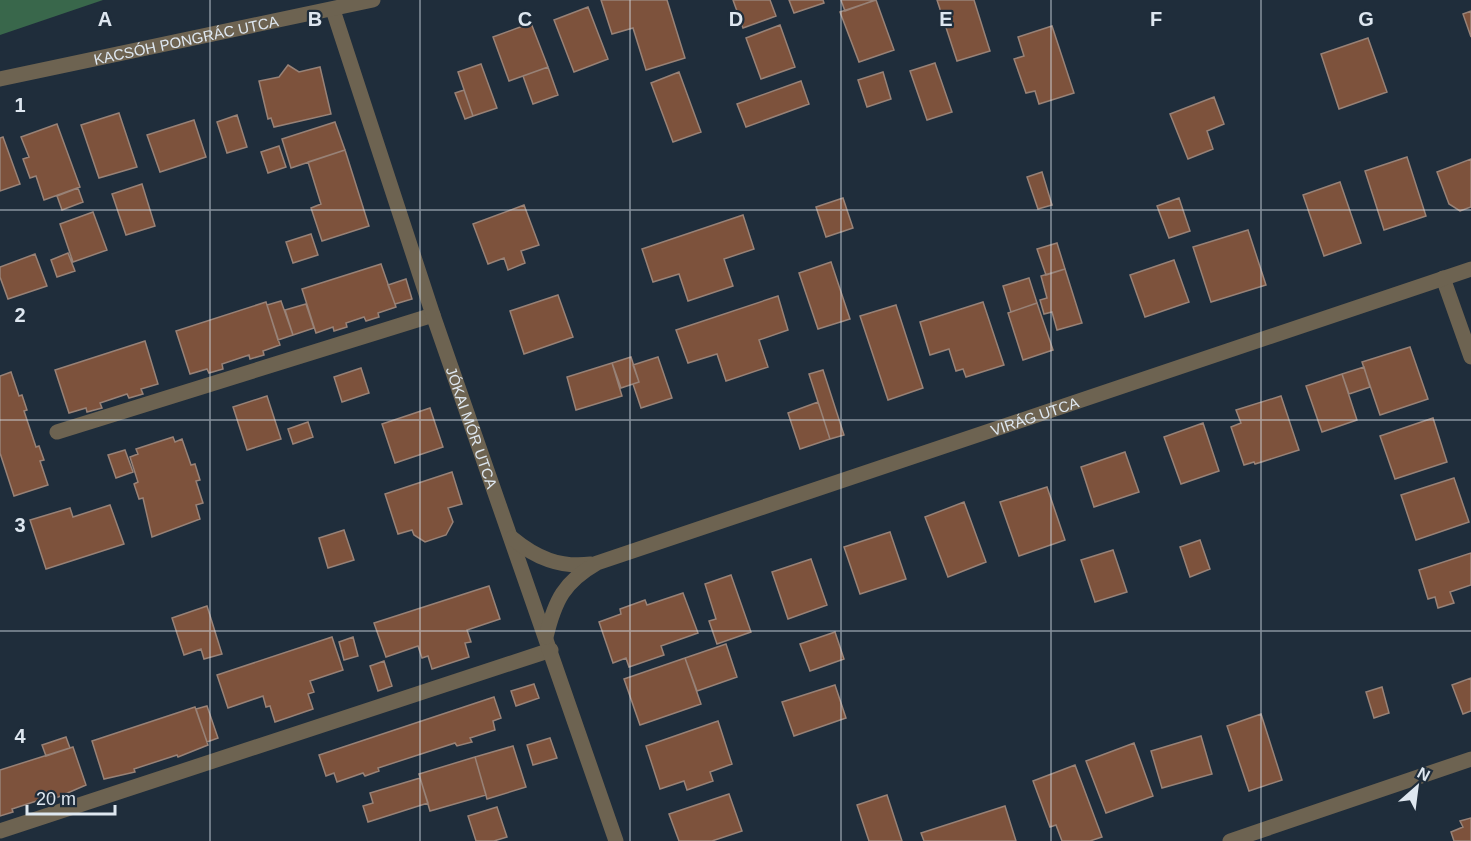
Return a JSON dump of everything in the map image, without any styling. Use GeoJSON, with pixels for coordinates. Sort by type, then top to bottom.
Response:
{"type":"FeatureCollection","features":[{"type":"Feature","properties":{"kind":"street","name":"KACSÓH PONGRÁC UTCA"},"geometry":{"type":"LineString","coordinates":[[0,79],[373,0]]}},
{"type":"Feature","properties":{"kind":"street","name":"JÓKAI MÓR UTCA"},"geometry":{"type":"LineString","coordinates":[[333,10],[433,315],[616,841]]}},
{"type":"Feature","properties":{"kind":"street","name":"VIRÁG UTCA"},"geometry":{"type":"LineString","coordinates":[[511,536],[526,550],[558,563],[572,566],[597,563],[1471,269]]}},
{"type":"Feature","properties":{"kind":"street"},"geometry":{"type":"LineString","coordinates":[[1443,278],[1471,357]]}},
{"type":"Feature","properties":{"kind":"street"},"geometry":{"type":"LineString","coordinates":[[57,432],[433,315]]}},
{"type":"Feature","properties":{"kind":"street","name":"VIRÁG UTCA"},"geometry":{"type":"LineString","coordinates":[[549,644],[552,614],[561,593],[571,580],[597,563]]}},
{"type":"Feature","properties":{"kind":"street"},"geometry":{"type":"LineString","coordinates":[[0,831],[549,644]]}},
{"type":"Feature","properties":{"kind":"street"},"geometry":{"type":"LineString","coordinates":[[1230,841],[1471,759]]}},
{"type":"Feature","properties":{"kind":"green space"},"geometry":{"type":"Polygon","coordinates":[[[0,0],[103,0],[0,35],[0,0]]]}},
{"type":"Feature","properties":{"kind":"building"},"geometry":{"type":"Polygon","coordinates":[[[601,0],[667,0],[685,58],[646,70],[633,28],[612,34],[601,0]]]}},
{"type":"Feature","properties":{"kind":"building"},"geometry":{"type":"Polygon","coordinates":[[[733,0],[770,0],[776,16],[743,28],[733,0]]]}},
{"type":"Feature","properties":{"kind":"building"},"geometry":{"type":"Polygon","coordinates":[[[789,0],[823,0],[824,3],[794,13],[789,0]]]}},
{"type":"Feature","properties":{"kind":"building"},"geometry":{"type":"Polygon","coordinates":[[[841,0],[875,0],[845,11],[841,0]]]}},
{"type":"Feature","properties":{"kind":"building"},"geometry":{"type":"Polygon","coordinates":[[[876,0],[894,50],[859,62],[840,12],[876,0]]]}},
{"type":"Feature","properties":{"kind":"building"},"geometry":{"type":"Polygon","coordinates":[[[937,0],[974,0],[990,51],[957,61],[937,0]]]}},
{"type":"Feature","properties":{"kind":"building"},"geometry":{"type":"Polygon","coordinates":[[[588,7],[608,59],[574,72],[554,20],[588,7]]]}},
{"type":"Feature","properties":{"kind":"building"},"geometry":{"type":"Polygon","coordinates":[[[1471,11],[1471,37],[1463,14],[1471,11]]]}},
{"type":"Feature","properties":{"kind":"building"},"geometry":{"type":"Polygon","coordinates":[[[531,23],[548,67],[509,81],[493,37],[531,23]]]}},
{"type":"Feature","properties":{"kind":"building"},"geometry":{"type":"Polygon","coordinates":[[[780,25],[795,67],[761,79],[746,38],[780,25]]]}},
{"type":"Feature","properties":{"kind":"building"},"geometry":{"type":"Polygon","coordinates":[[[1052,26],[1074,93],[1039,104],[1035,91],[1026,93],[1014,59],[1024,56],[1018,37],[1052,26]]]}},
{"type":"Feature","properties":{"kind":"building"},"geometry":{"type":"Polygon","coordinates":[[[1368,38],[1387,92],[1339,109],[1321,54],[1368,38]]]}},
{"type":"Feature","properties":{"kind":"building"},"geometry":{"type":"Polygon","coordinates":[[[935,63],[952,112],[927,120],[910,71],[935,63]]]}},
{"type":"Feature","properties":{"kind":"building"},"geometry":{"type":"Polygon","coordinates":[[[481,64],[497,108],[473,116],[458,72],[481,64]]]}},
{"type":"Feature","properties":{"kind":"building"},"geometry":{"type":"Polygon","coordinates":[[[288,65],[299,72],[320,67],[331,114],[274,127],[271,118],[268,119],[259,81],[279,77],[288,65]]]}},
{"type":"Feature","properties":{"kind":"building"},"geometry":{"type":"Polygon","coordinates":[[[548,67],[558,95],[533,104],[523,76],[548,67]]]}},
{"type":"Feature","properties":{"kind":"building"},"geometry":{"type":"Polygon","coordinates":[[[679,72],[701,132],[673,142],[651,83],[679,72]]]}},
{"type":"Feature","properties":{"kind":"building"},"geometry":{"type":"Polygon","coordinates":[[[883,72],[891,99],[867,107],[858,80],[883,72]]]}},
{"type":"Feature","properties":{"kind":"building"},"geometry":{"type":"Polygon","coordinates":[[[801,81],[809,104],[746,127],[737,104],[801,81]]]}},
{"type":"Feature","properties":{"kind":"building"},"geometry":{"type":"Polygon","coordinates":[[[464,90],[473,116],[465,119],[455,93],[464,90]]]}},
{"type":"Feature","properties":{"kind":"building"},"geometry":{"type":"Polygon","coordinates":[[[1214,97],[1224,124],[1207,131],[1213,149],[1188,159],[1170,114],[1214,97]]]}},
{"type":"Feature","properties":{"kind":"building"},"geometry":{"type":"Polygon","coordinates":[[[119,113],[137,167],[99,178],[81,125],[119,113]]]}},
{"type":"Feature","properties":{"kind":"building"},"geometry":{"type":"Polygon","coordinates":[[[237,115],[247,147],[227,153],[217,122],[237,115]]]}},
{"type":"Feature","properties":{"kind":"building"},"geometry":{"type":"Polygon","coordinates":[[[194,120],[206,157],[160,172],[147,135],[194,120]]]}},
{"type":"Feature","properties":{"kind":"building"},"geometry":{"type":"Polygon","coordinates":[[[335,122],[345,150],[291,168],[282,139],[335,122]]]}},
{"type":"Feature","properties":{"kind":"building"},"geometry":{"type":"Polygon","coordinates":[[[57,124],[80,187],[44,200],[36,176],[30,178],[23,159],[29,157],[21,137],[57,124]]]}},
{"type":"Feature","properties":{"kind":"building"},"geometry":{"type":"Polygon","coordinates":[[[3,137],[20,184],[0,191],[0,138],[3,137]]]}},
{"type":"Feature","properties":{"kind":"building"},"geometry":{"type":"Polygon","coordinates":[[[279,146],[286,167],[268,173],[261,152],[279,146]]]}},
{"type":"Feature","properties":{"kind":"building"},"geometry":{"type":"Polygon","coordinates":[[[345,150],[369,226],[322,241],[311,208],[321,204],[308,162],[345,150]]]}},
{"type":"Feature","properties":{"kind":"building"},"geometry":{"type":"Polygon","coordinates":[[[1407,157],[1426,216],[1384,230],[1365,171],[1407,157]]]}},
{"type":"Feature","properties":{"kind":"building"},"geometry":{"type":"Polygon","coordinates":[[[1471,159],[1471,207],[1460,211],[1449,204],[1437,172],[1471,159]]]}},
{"type":"Feature","properties":{"kind":"building"},"geometry":{"type":"Polygon","coordinates":[[[1042,172],[1052,205],[1038,209],[1027,177],[1042,172]]]}},
{"type":"Feature","properties":{"kind":"building"},"geometry":{"type":"Polygon","coordinates":[[[1340,182],[1361,243],[1324,256],[1303,195],[1340,182]]]}},
{"type":"Feature","properties":{"kind":"building"},"geometry":{"type":"Polygon","coordinates":[[[142,184],[155,226],[126,235],[112,194],[142,184]]]}},
{"type":"Feature","properties":{"kind":"building"},"geometry":{"type":"Polygon","coordinates":[[[78,188],[83,202],[62,210],[57,196],[78,188]]]}},
{"type":"Feature","properties":{"kind":"building"},"geometry":{"type":"Polygon","coordinates":[[[843,198],[853,228],[826,237],[816,207],[843,198]]]}},
{"type":"Feature","properties":{"kind":"building"},"geometry":{"type":"Polygon","coordinates":[[[1179,198],[1190,231],[1169,238],[1157,206],[1179,198]]]}},
{"type":"Feature","properties":{"kind":"building"},"geometry":{"type":"Polygon","coordinates":[[[524,205],[539,245],[521,251],[525,263],[508,270],[504,258],[488,264],[473,224],[524,205]]]}},
{"type":"Feature","properties":{"kind":"building"},"geometry":{"type":"Polygon","coordinates":[[[93,212],[107,250],[73,262],[60,224],[93,212]]]}},
{"type":"Feature","properties":{"kind":"building"},"geometry":{"type":"Polygon","coordinates":[[[743,215],[754,249],[724,259],[733,286],[688,301],[679,274],[653,282],[642,249],[743,215]]]}},
{"type":"Feature","properties":{"kind":"building"},"geometry":{"type":"Polygon","coordinates":[[[1248,230],[1266,285],[1211,302],[1193,247],[1248,230]]]}},
{"type":"Feature","properties":{"kind":"building"},"geometry":{"type":"Polygon","coordinates":[[[311,234],[318,255],[293,263],[286,242],[311,234]]]}},
{"type":"Feature","properties":{"kind":"building"},"geometry":{"type":"Polygon","coordinates":[[[1057,243],[1065,269],[1046,275],[1037,249],[1057,243]]]}},
{"type":"Feature","properties":{"kind":"building"},"geometry":{"type":"Polygon","coordinates":[[[68,253],[75,271],[57,277],[51,260],[68,253]]]}},
{"type":"Feature","properties":{"kind":"building"},"geometry":{"type":"Polygon","coordinates":[[[35,254],[47,286],[8,299],[0,277],[0,267],[35,254]]]}},
{"type":"Feature","properties":{"kind":"building"},"geometry":{"type":"Polygon","coordinates":[[[1174,260],[1189,302],[1145,317],[1130,275],[1174,260]]]}},
{"type":"Feature","properties":{"kind":"building"},"geometry":{"type":"Polygon","coordinates":[[[831,262],[850,319],[818,329],[799,273],[831,262]]]}},
{"type":"Feature","properties":{"kind":"building"},"geometry":{"type":"Polygon","coordinates":[[[381,264],[396,307],[378,313],[379,317],[366,321],[364,317],[346,323],[347,327],[334,331],[333,327],[316,333],[302,289],[381,264]]]}},
{"type":"Feature","properties":{"kind":"building"},"geometry":{"type":"Polygon","coordinates":[[[1065,269],[1082,323],[1057,330],[1052,312],[1044,314],[1040,300],[1047,298],[1041,276],[1065,269]]]}},
{"type":"Feature","properties":{"kind":"building"},"geometry":{"type":"Polygon","coordinates":[[[1029,278],[1037,303],[1011,312],[1003,286],[1029,278]]]}},
{"type":"Feature","properties":{"kind":"building"},"geometry":{"type":"Polygon","coordinates":[[[406,279],[412,299],[395,304],[388,285],[406,279]]]}},
{"type":"Feature","properties":{"kind":"building"},"geometry":{"type":"Polygon","coordinates":[[[558,295],[573,337],[524,354],[510,311],[558,295]]]}},
{"type":"Feature","properties":{"kind":"building"},"geometry":{"type":"Polygon","coordinates":[[[778,296],[788,330],[759,340],[768,367],[726,381],[717,354],[688,363],[676,330],[778,296]]]}},
{"type":"Feature","properties":{"kind":"building"},"geometry":{"type":"Polygon","coordinates":[[[281,301],[293,335],[278,340],[267,305],[281,301]]]}},
{"type":"Feature","properties":{"kind":"building"},"geometry":{"type":"Polygon","coordinates":[[[266,302],[280,345],[263,351],[264,355],[250,359],[249,355],[222,364],[223,369],[209,373],[207,369],[190,374],[176,331],[266,302]]]}},
{"type":"Feature","properties":{"kind":"building"},"geometry":{"type":"Polygon","coordinates":[[[983,302],[1004,365],[966,377],[963,369],[956,371],[949,349],[930,355],[920,322],[983,302]]]}},
{"type":"Feature","properties":{"kind":"building"},"geometry":{"type":"Polygon","coordinates":[[[1037,303],[1053,350],[1023,360],[1008,313],[1037,303]]]}},
{"type":"Feature","properties":{"kind":"building"},"geometry":{"type":"Polygon","coordinates":[[[306,304],[314,328],[293,335],[285,310],[306,304]]]}},
{"type":"Feature","properties":{"kind":"building"},"geometry":{"type":"Polygon","coordinates":[[[896,305],[923,388],[888,400],[860,316],[896,305]]]}},
{"type":"Feature","properties":{"kind":"building"},"geometry":{"type":"Polygon","coordinates":[[[145,341],[158,384],[141,389],[143,394],[129,398],[127,394],[100,403],[102,408],[87,412],[86,408],[69,413],[55,370],[145,341]]]}},
{"type":"Feature","properties":{"kind":"building"},"geometry":{"type":"Polygon","coordinates":[[[1410,347],[1428,399],[1380,415],[1362,362],[1410,347]]]}},
{"type":"Feature","properties":{"kind":"building"},"geometry":{"type":"Polygon","coordinates":[[[631,357],[639,382],[621,388],[612,363],[631,357]]]}},
{"type":"Feature","properties":{"kind":"building"},"geometry":{"type":"Polygon","coordinates":[[[658,357],[672,398],[641,408],[633,384],[639,382],[633,365],[658,357]]]}},
{"type":"Feature","properties":{"kind":"building"},"geometry":{"type":"Polygon","coordinates":[[[612,363],[622,396],[576,410],[567,377],[612,363]]]}},
{"type":"Feature","properties":{"kind":"building"},"geometry":{"type":"Polygon","coordinates":[[[1364,367],[1370,387],[1349,394],[1342,374],[1364,367]]]}},
{"type":"Feature","properties":{"kind":"building"},"geometry":{"type":"Polygon","coordinates":[[[361,368],[369,393],[342,402],[334,377],[361,368]]]}},
{"type":"Feature","properties":{"kind":"building"},"geometry":{"type":"Polygon","coordinates":[[[823,370],[844,435],[830,439],[809,374],[823,370]]]}},
{"type":"Feature","properties":{"kind":"building"},"geometry":{"type":"Polygon","coordinates":[[[11,372],[19,396],[22,395],[27,410],[24,411],[36,447],[39,446],[44,460],[40,461],[48,485],[14,496],[0,453],[0,376],[11,372]]]}},
{"type":"Feature","properties":{"kind":"building"},"geometry":{"type":"Polygon","coordinates":[[[1342,374],[1357,420],[1322,432],[1306,386],[1342,374]]]}},
{"type":"Feature","properties":{"kind":"building"},"geometry":{"type":"Polygon","coordinates":[[[267,396],[281,439],[247,450],[233,407],[267,396]]]}},
{"type":"Feature","properties":{"kind":"building"},"geometry":{"type":"Polygon","coordinates":[[[1281,396],[1299,450],[1255,464],[1254,462],[1244,465],[1231,427],[1241,423],[1236,410],[1281,396]]]}},
{"type":"Feature","properties":{"kind":"building"},"geometry":{"type":"Polygon","coordinates":[[[818,402],[830,439],[800,449],[788,413],[818,402]]]}},
{"type":"Feature","properties":{"kind":"building"},"geometry":{"type":"Polygon","coordinates":[[[430,408],[443,447],[395,463],[382,424],[430,408]]]}},
{"type":"Feature","properties":{"kind":"building"},"geometry":{"type":"Polygon","coordinates":[[[1433,418],[1447,462],[1395,479],[1380,436],[1433,418]]]}},
{"type":"Feature","properties":{"kind":"building"},"geometry":{"type":"Polygon","coordinates":[[[308,422],[313,437],[293,444],[288,429],[308,422]]]}},
{"type":"Feature","properties":{"kind":"building"},"geometry":{"type":"Polygon","coordinates":[[[1203,423],[1219,471],[1181,484],[1164,437],[1203,423]]]}},
{"type":"Feature","properties":{"kind":"building"},"geometry":{"type":"Polygon","coordinates":[[[173,437],[175,442],[182,439],[191,465],[195,464],[200,480],[196,481],[203,503],[196,505],[200,519],[152,537],[143,498],[139,499],[134,484],[138,482],[130,457],[138,454],[136,449],[173,437]]]}},
{"type":"Feature","properties":{"kind":"building"},"geometry":{"type":"Polygon","coordinates":[[[125,450],[133,472],[116,478],[108,455],[125,450]]]}},
{"type":"Feature","properties":{"kind":"building"},"geometry":{"type":"Polygon","coordinates":[[[1125,452],[1139,492],[1094,507],[1081,467],[1125,452]]]}},
{"type":"Feature","properties":{"kind":"building"},"geometry":{"type":"Polygon","coordinates":[[[452,472],[462,504],[448,508],[453,522],[446,535],[425,542],[414,535],[412,530],[398,534],[385,494],[452,472]]]}},
{"type":"Feature","properties":{"kind":"building"},"geometry":{"type":"Polygon","coordinates":[[[1454,478],[1469,522],[1416,540],[1401,495],[1454,478]]]}},
{"type":"Feature","properties":{"kind":"building"},"geometry":{"type":"Polygon","coordinates":[[[1047,487],[1065,540],[1019,556],[1000,502],[1047,487]]]}},
{"type":"Feature","properties":{"kind":"building"},"geometry":{"type":"Polygon","coordinates":[[[964,502],[986,562],[948,577],[925,517],[964,502]]]}},
{"type":"Feature","properties":{"kind":"building"},"geometry":{"type":"Polygon","coordinates":[[[110,505],[124,544],[46,569],[30,520],[70,508],[73,517],[110,505]]]}},
{"type":"Feature","properties":{"kind":"building"},"geometry":{"type":"Polygon","coordinates":[[[344,530],[354,560],[328,568],[319,538],[344,530]]]}},
{"type":"Feature","properties":{"kind":"building"},"geometry":{"type":"Polygon","coordinates":[[[890,532],[906,579],[860,594],[844,547],[890,532]]]}},
{"type":"Feature","properties":{"kind":"building"},"geometry":{"type":"Polygon","coordinates":[[[1200,540],[1210,569],[1190,577],[1180,547],[1200,540]]]}},
{"type":"Feature","properties":{"kind":"building"},"geometry":{"type":"Polygon","coordinates":[[[1113,550],[1127,592],[1095,602],[1081,560],[1113,550]]]}},
{"type":"Feature","properties":{"kind":"building"},"geometry":{"type":"Polygon","coordinates":[[[1471,553],[1471,585],[1450,592],[1454,603],[1438,608],[1435,597],[1428,599],[1419,570],[1471,553]]]}},
{"type":"Feature","properties":{"kind":"building"},"geometry":{"type":"Polygon","coordinates":[[[811,559],[827,605],[788,619],[772,572],[811,559]]]}},
{"type":"Feature","properties":{"kind":"building"},"geometry":{"type":"Polygon","coordinates":[[[731,575],[751,632],[717,644],[709,621],[716,619],[705,584],[731,575]]]}},
{"type":"Feature","properties":{"kind":"building"},"geometry":{"type":"Polygon","coordinates":[[[489,586],[500,619],[467,630],[471,642],[465,643],[469,657],[432,669],[428,656],[422,658],[418,646],[386,657],[374,623],[489,586]]]}},
{"type":"Feature","properties":{"kind":"building"},"geometry":{"type":"Polygon","coordinates":[[[683,593],[698,633],[661,646],[664,655],[629,667],[626,658],[613,663],[599,622],[621,614],[620,609],[645,600],[647,605],[683,593]]]}},
{"type":"Feature","properties":{"kind":"building"},"geometry":{"type":"Polygon","coordinates":[[[207,606],[222,654],[204,659],[201,649],[184,655],[172,618],[207,606]]]}},
{"type":"Feature","properties":{"kind":"building"},"geometry":{"type":"Polygon","coordinates":[[[835,632],[844,659],[810,671],[800,644],[835,632]]]}},
{"type":"Feature","properties":{"kind":"building"},"geometry":{"type":"Polygon","coordinates":[[[332,637],[343,670],[310,681],[314,692],[308,694],[313,709],[275,722],[270,706],[266,707],[263,696],[228,708],[217,675],[332,637]]]}},
{"type":"Feature","properties":{"kind":"building"},"geometry":{"type":"Polygon","coordinates":[[[353,637],[358,656],[344,660],[339,642],[353,637]]]}},
{"type":"Feature","properties":{"kind":"building"},"geometry":{"type":"Polygon","coordinates":[[[726,644],[737,677],[697,691],[685,658],[726,644]]]}},
{"type":"Feature","properties":{"kind":"building"},"geometry":{"type":"Polygon","coordinates":[[[685,658],[701,704],[640,725],[624,679],[685,658]]]}},
{"type":"Feature","properties":{"kind":"building"},"geometry":{"type":"Polygon","coordinates":[[[384,661],[392,686],[378,691],[370,666],[384,661]]]}},
{"type":"Feature","properties":{"kind":"building"},"geometry":{"type":"Polygon","coordinates":[[[1471,678],[1471,711],[1463,714],[1452,685],[1471,678]]]}},
{"type":"Feature","properties":{"kind":"building"},"geometry":{"type":"Polygon","coordinates":[[[534,684],[539,698],[516,706],[511,691],[534,684]]]}},
{"type":"Feature","properties":{"kind":"building"},"geometry":{"type":"Polygon","coordinates":[[[835,685],[846,718],[794,736],[782,702],[835,685]]]}},
{"type":"Feature","properties":{"kind":"building"},"geometry":{"type":"Polygon","coordinates":[[[1382,687],[1389,713],[1374,718],[1366,692],[1382,687]]]}},
{"type":"Feature","properties":{"kind":"building"},"geometry":{"type":"Polygon","coordinates":[[[494,697],[501,718],[493,721],[495,730],[470,738],[472,742],[457,746],[455,743],[378,768],[379,771],[365,776],[363,773],[337,782],[334,773],[326,776],[319,755],[494,697]]]}},
{"type":"Feature","properties":{"kind":"building"},"geometry":{"type":"Polygon","coordinates":[[[207,706],[218,738],[207,742],[196,709],[207,706]]]}},
{"type":"Feature","properties":{"kind":"building"},"geometry":{"type":"Polygon","coordinates":[[[195,707],[208,745],[178,757],[177,755],[134,769],[135,772],[104,779],[92,741],[195,707]]]}},
{"type":"Feature","properties":{"kind":"building"},"geometry":{"type":"Polygon","coordinates":[[[1261,714],[1282,780],[1249,791],[1227,726],[1261,714]]]}},
{"type":"Feature","properties":{"kind":"building"},"geometry":{"type":"Polygon","coordinates":[[[718,721],[732,764],[710,772],[713,781],[687,790],[684,781],[660,789],[646,746],[718,721]]]}},
{"type":"Feature","properties":{"kind":"building"},"geometry":{"type":"Polygon","coordinates":[[[1201,736],[1212,774],[1162,788],[1151,751],[1201,736]]]}},
{"type":"Feature","properties":{"kind":"building"},"geometry":{"type":"Polygon","coordinates":[[[66,737],[70,748],[46,756],[42,745],[66,737]]]}},
{"type":"Feature","properties":{"kind":"building"},"geometry":{"type":"Polygon","coordinates":[[[550,738],[557,758],[533,765],[527,745],[550,738]]]}},
{"type":"Feature","properties":{"kind":"building"},"geometry":{"type":"Polygon","coordinates":[[[1134,743],[1153,796],[1106,813],[1086,761],[1134,743]]]}},
{"type":"Feature","properties":{"kind":"building"},"geometry":{"type":"Polygon","coordinates":[[[513,746],[526,787],[487,799],[475,757],[513,746]]]}},
{"type":"Feature","properties":{"kind":"building"},"geometry":{"type":"Polygon","coordinates":[[[73,747],[86,785],[56,798],[55,795],[12,809],[13,812],[0,816],[0,770],[73,747]]]}},
{"type":"Feature","properties":{"kind":"building"},"geometry":{"type":"Polygon","coordinates":[[[475,757],[486,795],[430,811],[419,774],[475,757]]]}},
{"type":"Feature","properties":{"kind":"building"},"geometry":{"type":"Polygon","coordinates":[[[1075,765],[1102,837],[1090,841],[1062,841],[1056,825],[1050,827],[1033,781],[1075,765]]]}},
{"type":"Feature","properties":{"kind":"building"},"geometry":{"type":"Polygon","coordinates":[[[420,778],[428,803],[368,822],[363,806],[373,803],[370,793],[420,778]]]}},
{"type":"Feature","properties":{"kind":"building"},"geometry":{"type":"Polygon","coordinates":[[[729,794],[742,831],[712,841],[679,841],[669,814],[729,794]]]}},
{"type":"Feature","properties":{"kind":"building"},"geometry":{"type":"Polygon","coordinates":[[[887,795],[902,841],[869,841],[857,805],[887,795]]]}},
{"type":"Feature","properties":{"kind":"building"},"geometry":{"type":"Polygon","coordinates":[[[1005,806],[1016,841],[924,841],[921,833],[1005,806]]]}},
{"type":"Feature","properties":{"kind":"building"},"geometry":{"type":"Polygon","coordinates":[[[497,807],[507,837],[494,841],[476,841],[468,816],[497,807]]]}},
{"type":"Feature","properties":{"kind":"building"},"geometry":{"type":"Polygon","coordinates":[[[1471,818],[1471,841],[1454,841],[1451,832],[1463,827],[1460,821],[1471,818]]]}}]}
